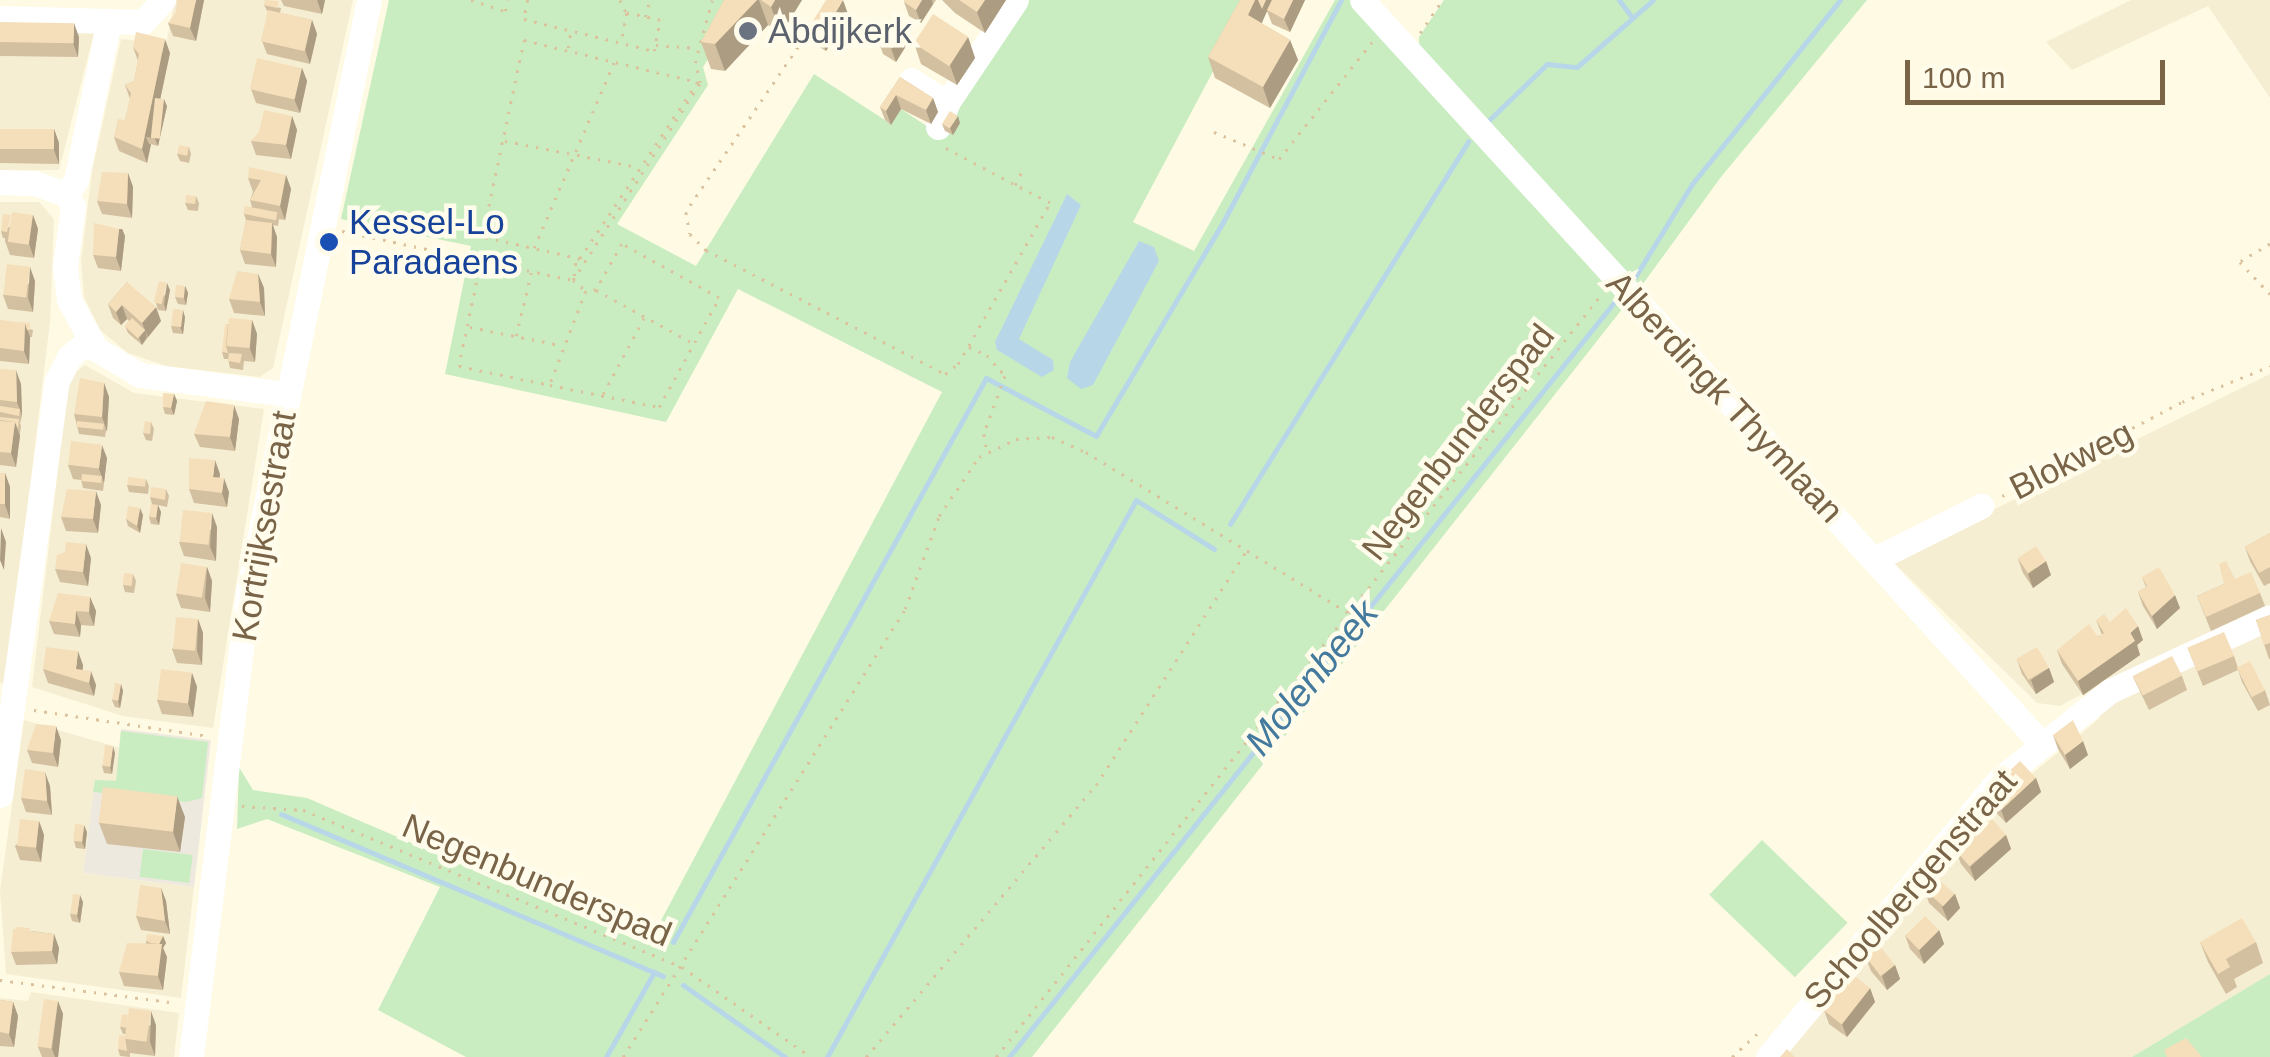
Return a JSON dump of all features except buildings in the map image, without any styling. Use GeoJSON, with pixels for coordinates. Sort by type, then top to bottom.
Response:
{"type":"FeatureCollection","features":[{"type":"Feature","properties":{"kind":"street"},"geometry":{"type":"LineString","coordinates":[[0,18],[142,22],[163,0]]}},
{"type":"Feature","properties":{"kind":"street","name":"Kortrijksestraat"},"geometry":{"type":"LineString","coordinates":[[191,1057],[230,738],[287,394],[368,0]]}},
{"type":"Feature","properties":{"kind":"street"},"geometry":{"type":"LineString","coordinates":[[911,80],[943,115],[1016,0]]}},
{"type":"Feature","properties":{"kind":"street","name":"Alberdingk Thymlaan"},"geometry":{"type":"LineString","coordinates":[[1362,0],[2041,743]]}},
{"type":"Feature","properties":{"kind":"street"},"geometry":{"type":"LineString","coordinates":[[66,194],[76,180],[109,21]]}},
{"type":"Feature","properties":{"kind":"street"},"geometry":{"type":"LineString","coordinates":[[0,182],[34,183],[66,194],[73,206],[65,278],[89,340],[140,375],[287,394]]}},
{"type":"Feature","properties":{"kind":"street"},"geometry":{"type":"LineString","coordinates":[[0,795],[57,381],[69,357],[89,340]]}},
{"type":"Feature","properties":{"kind":"street","name":"Blokweg"},"geometry":{"type":"LineString","coordinates":[[1875,559],[1981,506]]}},
{"type":"Feature","properties":{"kind":"street","name":"Schoolbergenstraat"},"geometry":{"type":"LineString","coordinates":[[1768,1057],[1955,828],[2041,743],[2156,664],[2270,617]]}},
{"type":"Feature","properties":{"kind":"path"},"geometry":{"type":"LineString","coordinates":[[471,0],[505,11],[508,0]]}},
{"type":"Feature","properties":{"kind":"path"},"geometry":{"type":"LineString","coordinates":[[528,0],[524,19],[622,38]]}},
{"type":"Feature","properties":{"kind":"path"},"geometry":{"type":"LineString","coordinates":[[620,0],[627,13],[621,44],[654,51],[660,20],[627,13]]}},
{"type":"Feature","properties":{"kind":"path"},"geometry":{"type":"LineString","coordinates":[[646,17],[650,0]]}},
{"type":"Feature","properties":{"kind":"path"},"geometry":{"type":"LineString","coordinates":[[573,280],[700,83],[700,48],[712,0]]}},
{"type":"Feature","properties":{"kind":"path"},"geometry":{"type":"LineString","coordinates":[[1214,132],[1279,159],[1374,40],[1400,42],[1442,0]]}},
{"type":"Feature","properties":{"kind":"path"},"geometry":{"type":"LineString","coordinates":[[812,26],[752,106],[686,212],[690,234],[706,250],[946,374],[968,346],[1050,203],[931,140],[943,115]]}},
{"type":"Feature","properties":{"kind":"path"},"geometry":{"type":"LineString","coordinates":[[567,49],[572,28]]}},
{"type":"Feature","properties":{"kind":"path"},"geometry":{"type":"LineString","coordinates":[[573,280],[576,258],[698,82],[524,40],[482,237],[576,258]]}},
{"type":"Feature","properties":{"kind":"path"},"geometry":{"type":"LineString","coordinates":[[655,44],[700,48]]}},
{"type":"Feature","properties":{"kind":"path"},"geometry":{"type":"LineString","coordinates":[[534,248],[614,61]]}},
{"type":"Feature","properties":{"kind":"path"},"geometry":{"type":"LineString","coordinates":[[503,140],[641,167]]}},
{"type":"Feature","properties":{"kind":"path"},"geometry":{"type":"LineString","coordinates":[[1015,185],[1023,170]]}},
{"type":"Feature","properties":{"kind":"path"},"geometry":{"type":"LineString","coordinates":[[323,227],[573,280],[586,292]]}},
{"type":"Feature","properties":{"kind":"path"},"geometry":{"type":"LineString","coordinates":[[481,262],[459,366],[660,408],[720,298],[622,244],[596,290]]}},
{"type":"Feature","properties":{"kind":"path"},"geometry":{"type":"LineString","coordinates":[[2270,244],[2240,262],[2270,294]]}},
{"type":"Feature","properties":{"kind":"path"},"geometry":{"type":"LineString","coordinates":[[516,336],[531,271]]}},
{"type":"Feature","properties":{"kind":"path","name":"Negenbunderspad"},"geometry":{"type":"LineString","coordinates":[[996,1057],[1568,344],[1596,306],[1610,272]]}},
{"type":"Feature","properties":{"kind":"path"},"geometry":{"type":"LineString","coordinates":[[586,292],[596,290],[694,344]]}},
{"type":"Feature","properties":{"kind":"path"},"geometry":{"type":"LineString","coordinates":[[550,385],[562,345],[586,292]]}},
{"type":"Feature","properties":{"kind":"path"},"geometry":{"type":"LineString","coordinates":[[602,396],[645,317]]}},
{"type":"Feature","properties":{"kind":"path"},"geometry":{"type":"LineString","coordinates":[[468,327],[562,345]]}},
{"type":"Feature","properties":{"kind":"path"},"geometry":{"type":"LineString","coordinates":[[968,346],[987,355],[1004,379],[984,434],[987,453]]}},
{"type":"Feature","properties":{"kind":"path","name":"Blokweg"},"geometry":{"type":"LineString","coordinates":[[1981,506],[2182,402],[2270,366]]}},
{"type":"Feature","properties":{"kind":"path"},"geometry":{"type":"LineString","coordinates":[[623,1057],[904,609],[939,516],[987,453],[1016,440],[1052,438],[1352,615]]}},
{"type":"Feature","properties":{"kind":"path"},"geometry":{"type":"LineString","coordinates":[[866,1057],[1096,785],[1247,550]]}},
{"type":"Feature","properties":{"kind":"path"},"geometry":{"type":"LineString","coordinates":[[15,704],[70,720],[230,738]]}},
{"type":"Feature","properties":{"kind":"path","name":"Negenbunderspad"},"geometry":{"type":"LineString","coordinates":[[221,806],[303,810],[682,967],[811,1057]]}},
{"type":"Feature","properties":{"kind":"path"},"geometry":{"type":"LineString","coordinates":[[0,980],[197,1007]]}},
{"type":"Feature","properties":{"kind":"shaded area"},"geometry":{"type":"Polygon","coordinates":[[[175,0],[353,0],[273,368],[260,377],[166,366],[128,353],[100,330],[84,297],[81,261],[92,171],[121,39],[166,44],[175,0]]]}},
{"type":"Feature","properties":{"kind":"shaded area"},"geometry":{"type":"Polygon","coordinates":[[[2131,0],[2270,0],[2270,98],[2208,6],[2072,70],[2046,42],[2131,0]]]}},
{"type":"Feature","properties":{"kind":"shaded area"},"geometry":{"type":"Polygon","coordinates":[[[0,28],[94,33],[59,170],[0,170],[0,28]]]}},
{"type":"Feature","properties":{"kind":"shaded area"},"geometry":{"type":"Polygon","coordinates":[[[0,202],[39,202],[54,219],[50,322],[6,684],[0,683],[0,202]]]}},
{"type":"Feature","properties":{"kind":"shaded area"},"geometry":{"type":"Polygon","coordinates":[[[85,365],[134,393],[264,409],[213,728],[123,716],[32,687],[69,377],[85,365]]]}},
{"type":"Feature","properties":{"kind":"shaded area"},"geometry":{"type":"Polygon","coordinates":[[[2270,374],[2270,974],[2132,1057],[1774,1057],[1962,831],[2100,718],[2082,694],[2060,706],[2037,703],[1891,560],[2270,374]]]}},
{"type":"Feature","properties":{"kind":"shaded area"},"geometry":{"type":"Polygon","coordinates":[[[24,720],[120,748],[116,782],[95,780],[83,873],[194,887],[181,998],[6,974],[0,890],[24,720]]]}},
{"type":"Feature","properties":{"kind":"shaded area"},"geometry":{"type":"Polygon","coordinates":[[[121,729],[211,740],[194,887],[83,873],[95,780],[116,781],[121,729]]]}},
{"type":"Feature","properties":{"kind":"shaded area"},"geometry":{"type":"Polygon","coordinates":[[[31,992],[179,1013],[174,1057],[0,1057],[0,998],[28,1001],[31,992]]]}},
{"type":"Feature","properties":{"kind":"green space"},"geometry":{"type":"Polygon","coordinates":[[[389,0],[746,0],[703,67],[708,85],[617,224],[696,266],[814,74],[891,124],[901,109],[928,127],[1026,0],[1263,0],[1244,13],[1133,222],[1194,251],[1335,0],[1350,0],[1599,271],[1623,308],[1032,1057],[466,1057],[378,1010],[440,887],[267,819],[237,829],[239,767],[253,790],[307,798],[648,945],[942,392],[738,289],[666,422],[445,374],[471,246],[341,219],[389,0]]]}},
{"type":"Feature","properties":{"kind":"green space"},"geometry":{"type":"Polygon","coordinates":[[[1444,0],[1867,0],[1721,177],[1637,292],[1419,48],[1419,37],[1444,0]]]}},
{"type":"Feature","properties":{"kind":"green space"},"geometry":{"type":"Polygon","coordinates":[[[121,731],[208,742],[202,798],[187,802],[93,792],[95,780],[116,781],[121,731]]]}},
{"type":"Feature","properties":{"kind":"green space"},"geometry":{"type":"Polygon","coordinates":[[[1762,840],[1848,923],[1795,977],[1709,895],[1762,840]]]}},
{"type":"Feature","properties":{"kind":"green space"},"geometry":{"type":"Polygon","coordinates":[[[143,849],[193,855],[189,883],[140,877],[143,849]]]}},
{"type":"Feature","properties":{"kind":"green space"},"geometry":{"type":"Polygon","coordinates":[[[2270,974],[2270,1057],[2132,1057],[2220,1004],[2270,974]]]}},
{"type":"Feature","properties":{"kind":"water"},"geometry":{"type":"Polygon","coordinates":[[[1067,194],[1081,205],[1019,339],[1053,360],[1054,370],[1042,377],[997,350],[995,342],[1067,194]]]}},
{"type":"Feature","properties":{"kind":"water"},"geometry":{"type":"Polygon","coordinates":[[[1139,241],[1154,247],[1159,261],[1093,385],[1081,389],[1067,378],[1070,362],[1139,241]]]}},
{"type":"Feature","properties":{"kind":"waterway"},"geometry":{"type":"LineString","coordinates":[[673,942],[986,378],[1096,436],[1223,222],[1341,0]]}},
{"type":"Feature","properties":{"kind":"waterway"},"geometry":{"type":"LineString","coordinates":[[1619,0],[1632,17]]}},
{"type":"Feature","properties":{"kind":"waterway"},"geometry":{"type":"LineString","coordinates":[[1488,121],[1547,64],[1577,67],[1653,0]]}},
{"type":"Feature","properties":{"kind":"waterway","name":"Molenbeek"},"geometry":{"type":"LineString","coordinates":[[1635,277],[1692,184],[1840,0]]}},
{"type":"Feature","properties":{"kind":"waterway"},"geometry":{"type":"LineString","coordinates":[[1230,524],[1468,141]]}},
{"type":"Feature","properties":{"kind":"waterway","name":"Molenbeek"},"geometry":{"type":"LineString","coordinates":[[1009,1057],[1616,300]]}},
{"type":"Feature","properties":{"kind":"waterway"},"geometry":{"type":"LineString","coordinates":[[827,1057],[1136,500],[1214,549]]}},
{"type":"Feature","properties":{"kind":"waterway"},"geometry":{"type":"LineString","coordinates":[[281,814],[663,976]]}},
{"type":"Feature","properties":{"kind":"waterway"},"geometry":{"type":"LineString","coordinates":[[606,1057],[654,972]]}},
{"type":"Feature","properties":{"kind":"waterway"},"geometry":{"type":"LineString","coordinates":[[683,985],[785,1057]]}},
{"type":"Feature","properties":{"kind":"place","name":"Abdijkerk"},"geometry":{"type":"Point","coordinates":[748,31]}},
{"type":"Feature","properties":{"kind":"place","name":"Kessel-Lo Paradaens"},"geometry":{"type":"Point","coordinates":[329,242]}}]}
